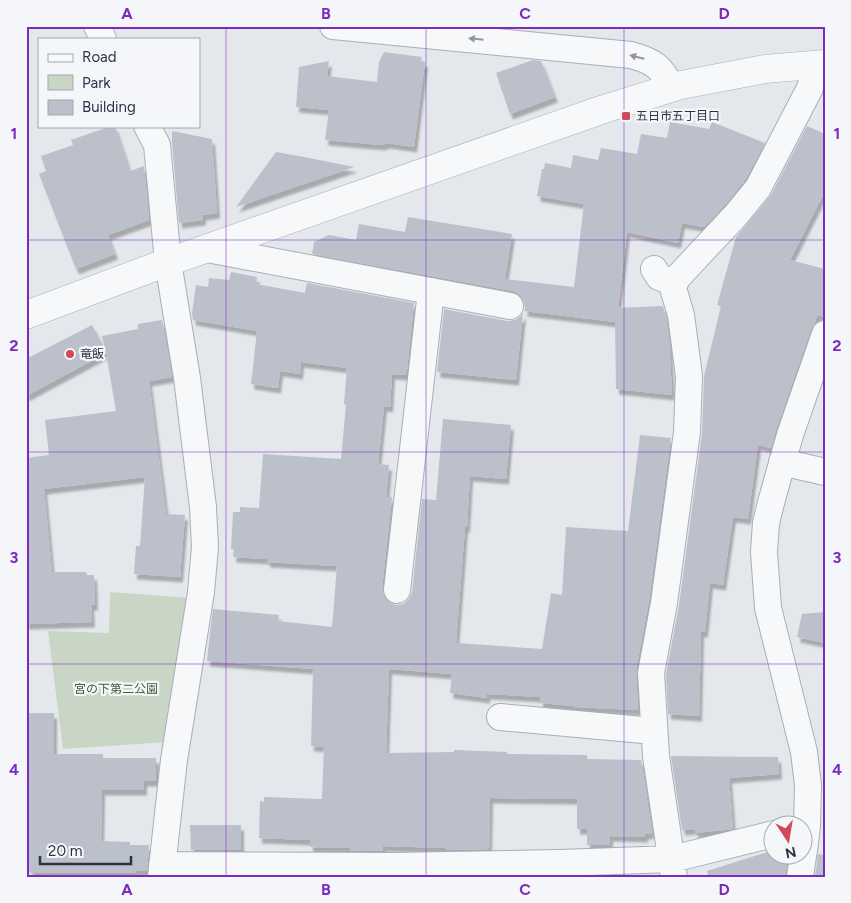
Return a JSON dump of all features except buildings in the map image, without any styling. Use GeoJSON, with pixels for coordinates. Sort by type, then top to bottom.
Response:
{"type":"FeatureCollection","features":[{"type":"Feature","properties":{"kind":"street"},"geometry":{"type":"LineString","coordinates":[[97,26],[103,38]]}},
{"type":"Feature","properties":{"kind":"street"},"geometry":{"type":"LineString","coordinates":[[333,26],[631,55],[646,59],[657,66],[672,88]]}},
{"type":"Feature","properties":{"kind":"street"},"geometry":{"type":"LineString","coordinates":[[26,315],[168,262],[604,109],[681,85],[766,69],[820,64],[809,90],[758,188],[736,215],[677,278],[665,276],[673,288],[681,315],[689,376],[687,432],[664,603],[651,673],[656,756],[673,868]]}},
{"type":"Feature","properties":{"kind":"street"},"geometry":{"type":"LineString","coordinates":[[148,128],[157,146],[168,262],[187,378],[203,507],[205,547],[201,592],[174,760],[162,871],[560,863],[673,868],[764,837]]}},
{"type":"Feature","properties":{"kind":"street"},"geometry":{"type":"LineString","coordinates":[[207,249],[510,306]]}},
{"type":"Feature","properties":{"kind":"street"},"geometry":{"type":"LineString","coordinates":[[397,590],[431,291]]}},
{"type":"Feature","properties":{"kind":"street"},"geometry":{"type":"LineString","coordinates":[[809,816],[804,752],[768,608],[764,552],[766,523],[782,462],[825,334]]}},
{"type":"Feature","properties":{"kind":"street"},"geometry":{"type":"LineString","coordinates":[[782,462],[825,472]]}},
{"type":"Feature","properties":{"kind":"street"},"geometry":{"type":"LineString","coordinates":[[500,717],[654,731]]}},
{"type":"Feature","properties":{"kind":"green space","name":"宮の下第二公園"},"geometry":{"type":"Polygon","coordinates":[[[110,592],[191,598],[167,742],[63,749],[48,631],[109,633],[110,592]]]}},
{"type":"Feature","properties":{"kind":"place","name":"五日市五丁目口"},"geometry":{"type":"Point","coordinates":[626,116]}},
{"type":"Feature","properties":{"kind":"place","name":"竜飯"},"geometry":{"type":"Point","coordinates":[70,354]}}]}
